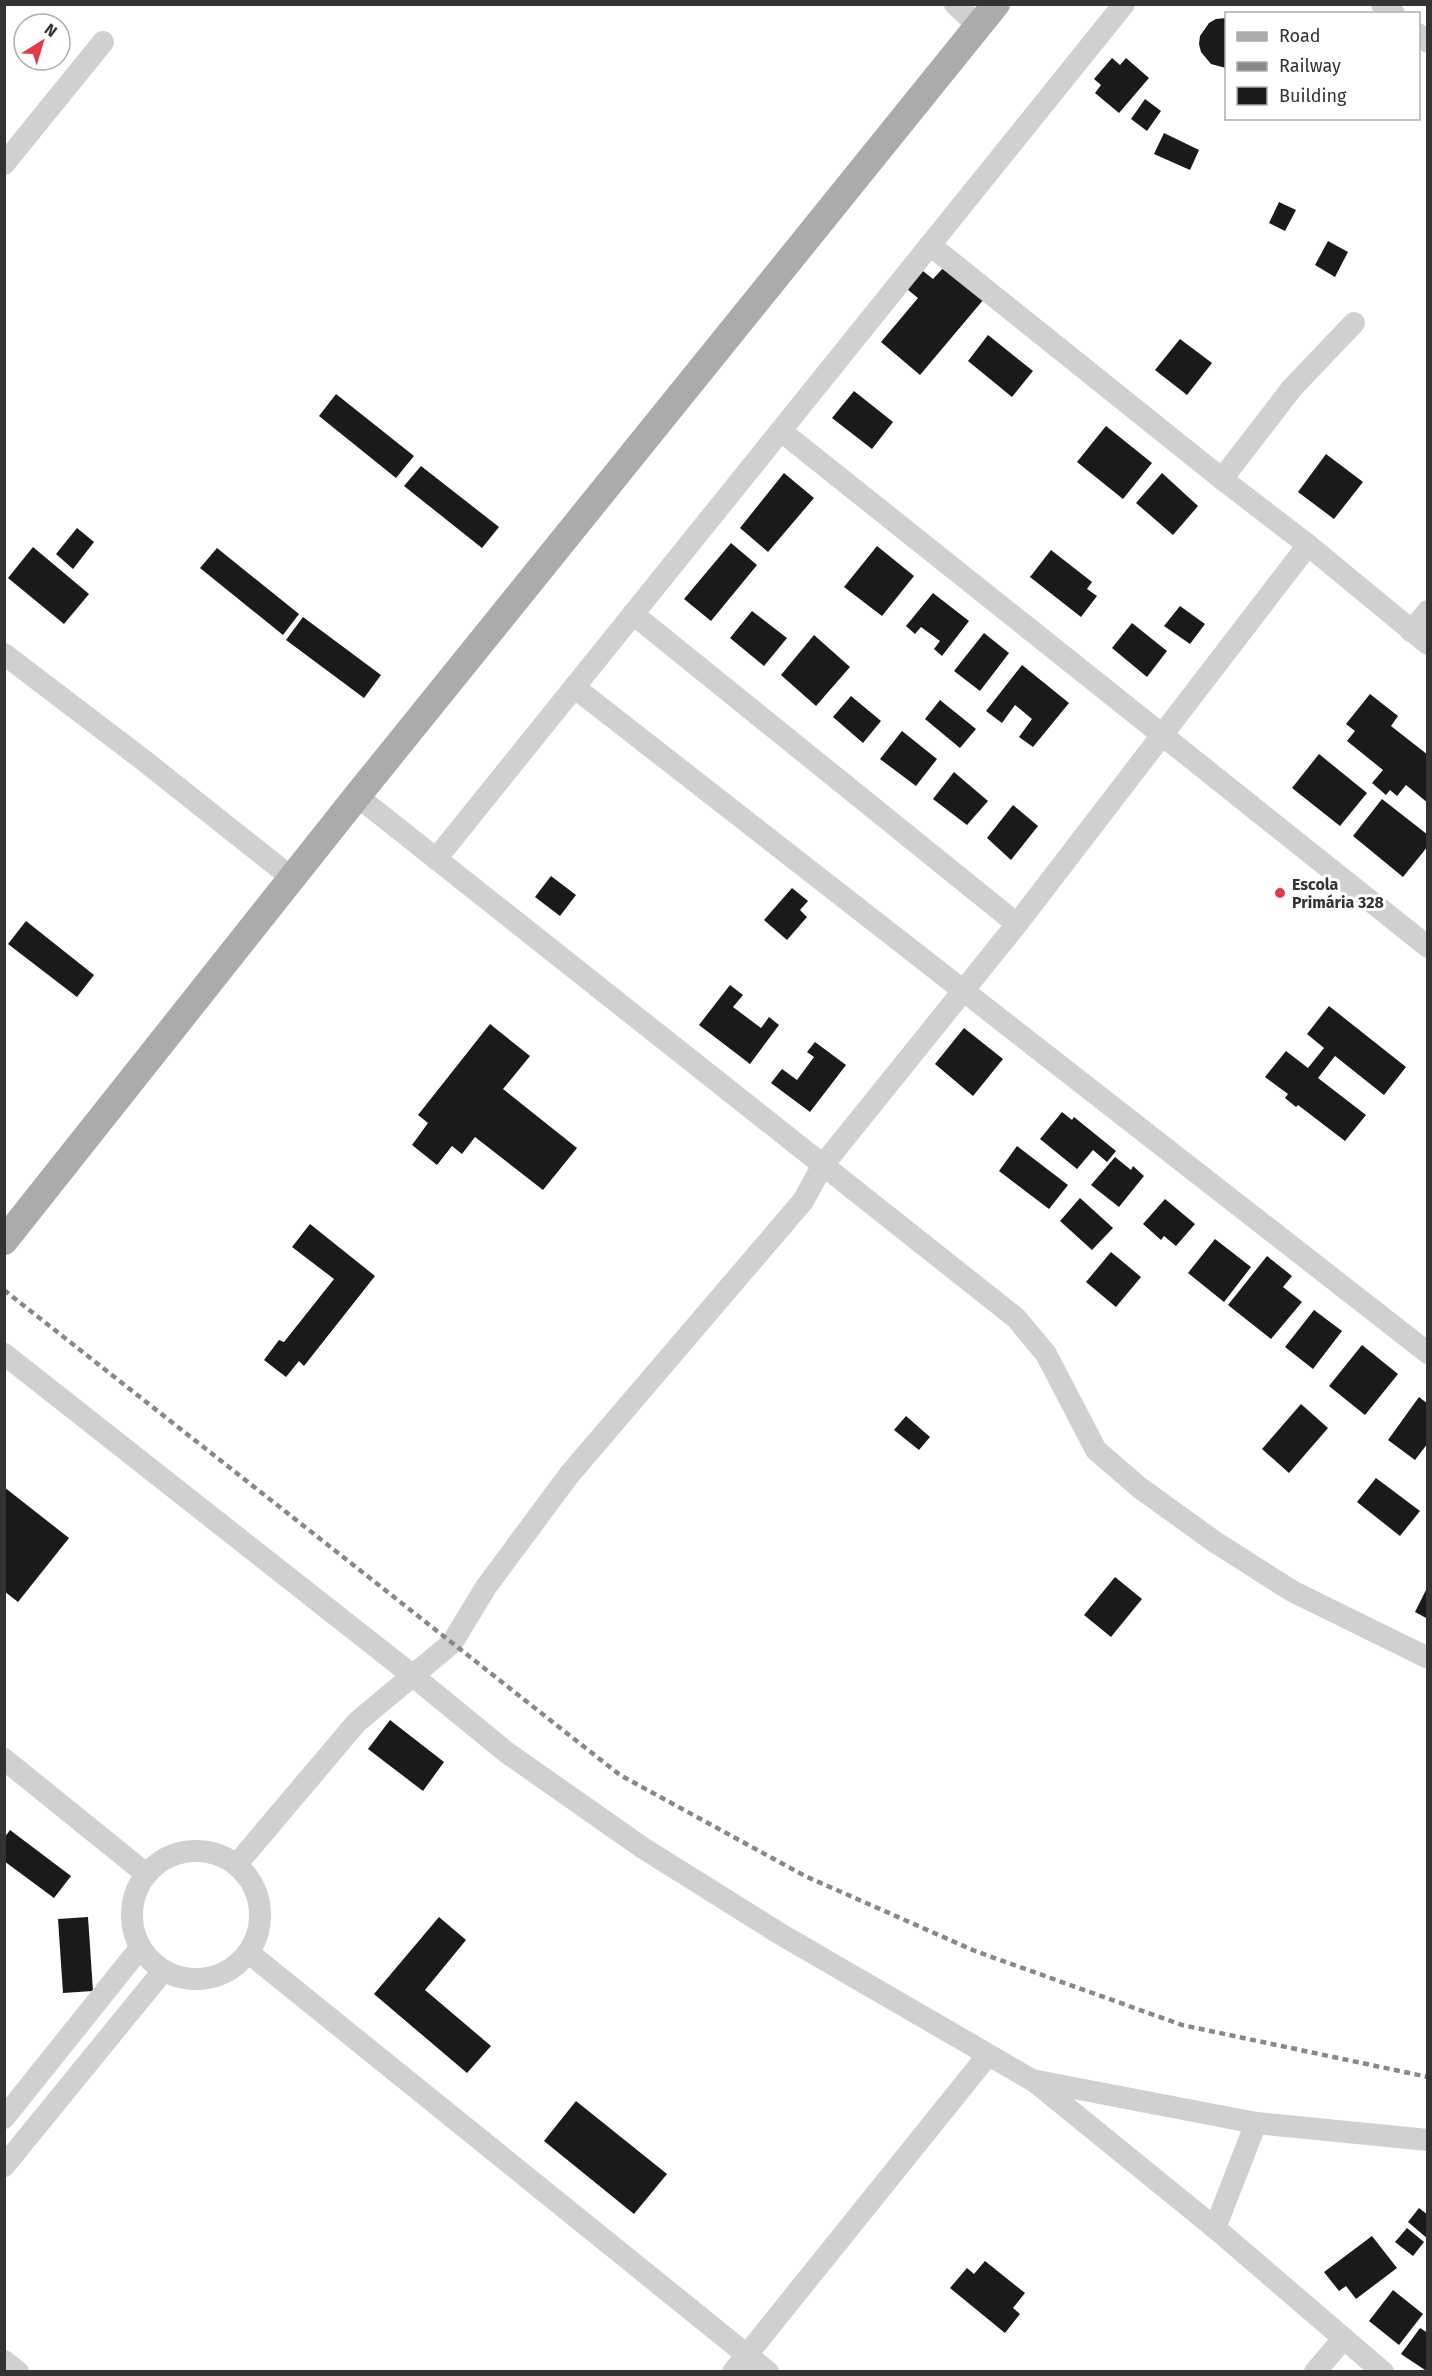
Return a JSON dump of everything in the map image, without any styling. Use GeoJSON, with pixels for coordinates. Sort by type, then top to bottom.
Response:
{"type":"FeatureCollection","features":[{"type":"Feature","properties":{"kind":"main road"},"geometry":{"type":"LineString","coordinates":[[4,1240],[357,796],[996,4]]}},
{"type":"Feature","properties":{"kind":"street"},"geometry":{"type":"LineString","coordinates":[[955,4],[979,27]]}},
{"type":"Feature","properties":{"kind":"street"},"geometry":{"type":"LineString","coordinates":[[436,859],[1124,4]]}},
{"type":"Feature","properties":{"kind":"street"},"geometry":{"type":"LineString","coordinates":[[4,164],[103,42]]}},
{"type":"Feature","properties":{"kind":"street"},"geometry":{"type":"LineString","coordinates":[[930,245],[1308,545],[1419,638],[1428,611]]}},
{"type":"Feature","properties":{"kind":"street"},"geometry":{"type":"LineString","coordinates":[[1222,479],[1292,388],[1354,323]]}},
{"type":"Feature","properties":{"kind":"street"},"geometry":{"type":"LineString","coordinates":[[781,431],[1428,948]]}},
{"type":"Feature","properties":{"kind":"street"},"geometry":{"type":"LineString","coordinates":[[237,1864],[357,1722],[452,1643],[486,1587],[569,1474],[803,1201],[823,1165],[1017,924],[1308,545]]}},
{"type":"Feature","properties":{"kind":"street"},"geometry":{"type":"LineString","coordinates":[[633,614],[1017,924]]}},
{"type":"Feature","properties":{"kind":"street"},"geometry":{"type":"LineString","coordinates":[[4,654],[142,759],[292,878]]}},
{"type":"Feature","properties":{"kind":"street"},"geometry":{"type":"LineString","coordinates":[[574,687],[1428,1353]]}},
{"type":"Feature","properties":{"kind":"street"},"geometry":{"type":"LineString","coordinates":[[357,796],[1016,1318],[1046,1354],[1096,1450],[1140,1488],[1215,1542],[1292,1591],[1428,1658]]}},
{"type":"Feature","properties":{"kind":"street"},"geometry":{"type":"LineString","coordinates":[[4,1354],[412,1675],[506,1752],[643,1848],[782,1935],[1032,2080],[1215,2228],[1383,2372]]}},
{"type":"Feature","properties":{"kind":"street"},"geometry":{"type":"LineString","coordinates":[[4,1759],[145,1873]]}},
{"type":"Feature","properties":{"kind":"street"},"geometry":{"type":"LineString","coordinates":[[206,1850],[237,1864],[256,1890],[261,1923],[249,1953],[231,1970],[209,1978],[185,1979],[163,1971],[140,1948],[131,1923],[133,1897],[145,1873],[172,1853],[206,1850]]}},
{"type":"Feature","properties":{"kind":"street"},"geometry":{"type":"LineString","coordinates":[[4,2118],[140,1948]]}},
{"type":"Feature","properties":{"kind":"street"},"geometry":{"type":"LineString","coordinates":[[249,1953],[740,2363],[768,2372]]}},
{"type":"Feature","properties":{"kind":"street"},"geometry":{"type":"LineString","coordinates":[[4,2166],[163,1971]]}},
{"type":"Feature","properties":{"kind":"street"},"geometry":{"type":"LineString","coordinates":[[740,2363],[988,2055]]}},
{"type":"Feature","properties":{"kind":"street"},"geometry":{"type":"LineString","coordinates":[[1032,2080],[1256,2123],[1428,2140]]}},
{"type":"Feature","properties":{"kind":"street"},"geometry":{"type":"LineString","coordinates":[[1215,2228],[1256,2123]]}},
{"type":"Feature","properties":{"kind":"street"},"geometry":{"type":"LineString","coordinates":[[1315,2372],[1344,2338]]}},
{"type":"Feature","properties":{"kind":"street"},"geometry":{"type":"LineString","coordinates":[[4,2361],[18,2372]]}},
{"type":"Feature","properties":{"kind":"building"},"geometry":{"type":"Polygon","coordinates":[[[1225,18],[1225,68],[1211,64],[1201,52],[1199,44],[1200,36],[1209,23],[1225,18]]]}},
{"type":"Feature","properties":{"kind":"building"},"geometry":{"type":"Polygon","coordinates":[[[1112,58],[1120,65],[1126,58],[1149,78],[1119,113],[1095,93],[1101,85],[1094,79],[1112,58]]]}},
{"type":"Feature","properties":{"kind":"building"},"geometry":{"type":"Polygon","coordinates":[[[1145,99],[1161,111],[1147,131],[1131,119],[1145,99]]]}},
{"type":"Feature","properties":{"kind":"building"},"geometry":{"type":"Polygon","coordinates":[[[1164,133],[1199,150],[1190,170],[1154,154],[1164,133]]]}},
{"type":"Feature","properties":{"kind":"building"},"geometry":{"type":"Polygon","coordinates":[[[1279,202],[1296,210],[1285,231],[1269,223],[1279,202]]]}},
{"type":"Feature","properties":{"kind":"building"},"geometry":{"type":"Polygon","coordinates":[[[1328,241],[1348,252],[1335,277],[1315,265],[1328,241]]]}},
{"type":"Feature","properties":{"kind":"building"},"geometry":{"type":"Polygon","coordinates":[[[945,266],[984,299],[920,375],[881,342],[918,298],[907,289],[923,271],[933,279],[945,266]]]}},
{"type":"Feature","properties":{"kind":"building"},"geometry":{"type":"Polygon","coordinates":[[[988,335],[1033,371],[1012,397],[968,361],[988,335]]]}},
{"type":"Feature","properties":{"kind":"building"},"geometry":{"type":"Polygon","coordinates":[[[1180,339],[1212,363],[1187,395],[1155,370],[1180,339]]]}},
{"type":"Feature","properties":{"kind":"building"},"geometry":{"type":"Polygon","coordinates":[[[854,391],[893,422],[872,449],[832,418],[854,391]]]}},
{"type":"Feature","properties":{"kind":"building"},"geometry":{"type":"Polygon","coordinates":[[[336,394],[414,456],[396,478],[319,416],[336,394]]]}},
{"type":"Feature","properties":{"kind":"building"},"geometry":{"type":"Polygon","coordinates":[[[1106,426],[1152,463],[1123,499],[1077,462],[1106,426]]]}},
{"type":"Feature","properties":{"kind":"building"},"geometry":{"type":"Polygon","coordinates":[[[1326,454],[1363,482],[1334,519],[1298,492],[1326,454]]]}},
{"type":"Feature","properties":{"kind":"building"},"geometry":{"type":"Polygon","coordinates":[[[421,466],[499,527],[482,548],[404,486],[421,466]]]}},
{"type":"Feature","properties":{"kind":"building"},"geometry":{"type":"Polygon","coordinates":[[[784,473],[814,498],[768,552],[740,528],[784,473]]]}},
{"type":"Feature","properties":{"kind":"building"},"geometry":{"type":"Polygon","coordinates":[[[1162,473],[1198,506],[1173,535],[1136,503],[1162,473]]]}},
{"type":"Feature","properties":{"kind":"building"},"geometry":{"type":"Polygon","coordinates":[[[77,528],[94,542],[73,569],[56,554],[77,528]]]}},
{"type":"Feature","properties":{"kind":"building"},"geometry":{"type":"Polygon","coordinates":[[[731,543],[757,565],[711,621],[684,599],[731,543]]]}},
{"type":"Feature","properties":{"kind":"building"},"geometry":{"type":"Polygon","coordinates":[[[877,546],[914,576],[882,616],[844,587],[877,546]]]}},
{"type":"Feature","properties":{"kind":"building"},"geometry":{"type":"Polygon","coordinates":[[[33,547],[89,594],[64,624],[8,578],[33,547]]]}},
{"type":"Feature","properties":{"kind":"building"},"geometry":{"type":"Polygon","coordinates":[[[217,548],[299,614],[283,635],[200,568],[217,548]]]}},
{"type":"Feature","properties":{"kind":"building"},"geometry":{"type":"Polygon","coordinates":[[[1051,550],[1092,582],[1087,589],[1097,596],[1081,617],[1030,577],[1051,550]]]}},
{"type":"Feature","properties":{"kind":"building"},"geometry":{"type":"Polygon","coordinates":[[[933,593],[969,621],[942,656],[934,649],[940,641],[921,627],[915,634],[906,626],[933,593]]]}},
{"type":"Feature","properties":{"kind":"building"},"geometry":{"type":"Polygon","coordinates":[[[1180,606],[1205,624],[1190,644],[1164,626],[1180,606]]]}},
{"type":"Feature","properties":{"kind":"building"},"geometry":{"type":"Polygon","coordinates":[[[752,611],[787,638],[764,666],[730,638],[752,611]]]}},
{"type":"Feature","properties":{"kind":"building"},"geometry":{"type":"Polygon","coordinates":[[[303,617],[381,675],[364,698],[286,640],[303,617]]]}},
{"type":"Feature","properties":{"kind":"building"},"geometry":{"type":"Polygon","coordinates":[[[1132,623],[1167,651],[1147,677],[1112,648],[1132,623]]]}},
{"type":"Feature","properties":{"kind":"building"},"geometry":{"type":"Polygon","coordinates":[[[984,633],[1009,653],[980,691],[954,671],[984,633]]]}},
{"type":"Feature","properties":{"kind":"building"},"geometry":{"type":"Polygon","coordinates":[[[814,635],[850,667],[816,706],[781,675],[814,635]]]}},
{"type":"Feature","properties":{"kind":"building"},"geometry":{"type":"Polygon","coordinates":[[[1022,665],[1069,703],[1033,747],[1019,737],[1032,719],[1015,705],[1002,723],[986,711],[1022,665]]]}},
{"type":"Feature","properties":{"kind":"building"},"geometry":{"type":"Polygon","coordinates":[[[1370,694],[1398,716],[1391,726],[1428,755],[1428,803],[1406,785],[1397,796],[1390,790],[1386,795],[1372,783],[1383,770],[1347,741],[1355,731],[1346,724],[1370,694]]]}},
{"type":"Feature","properties":{"kind":"building"},"geometry":{"type":"Polygon","coordinates":[[[851,696],[881,721],[863,743],[833,717],[851,696]]]}},
{"type":"Feature","properties":{"kind":"building"},"geometry":{"type":"Polygon","coordinates":[[[940,700],[976,729],[960,748],[925,719],[940,700]]]}},
{"type":"Feature","properties":{"kind":"building"},"geometry":{"type":"Polygon","coordinates":[[[902,731],[937,759],[916,786],[880,759],[902,731]]]}},
{"type":"Feature","properties":{"kind":"building"},"geometry":{"type":"Polygon","coordinates":[[[1319,754],[1367,793],[1340,826],[1292,788],[1319,754]]]}},
{"type":"Feature","properties":{"kind":"building"},"geometry":{"type":"Polygon","coordinates":[[[954,772],[988,801],[967,825],[933,799],[954,772]]]}},
{"type":"Feature","properties":{"kind":"building"},"geometry":{"type":"Polygon","coordinates":[[[1382,799],[1428,835],[1428,846],[1403,877],[1353,836],[1382,799]]]}},
{"type":"Feature","properties":{"kind":"building"},"geometry":{"type":"Polygon","coordinates":[[[1013,805],[1038,826],[1011,860],[987,838],[1013,805]]]}},
{"type":"Feature","properties":{"kind":"building"},"geometry":{"type":"Polygon","coordinates":[[[551,876],[576,895],[560,916],[535,897],[551,876]]]}},
{"type":"Feature","properties":{"kind":"building"},"geometry":{"type":"Polygon","coordinates":[[[792,888],[808,901],[800,910],[807,917],[787,940],[764,920],[792,888]]]}},
{"type":"Feature","properties":{"kind":"building"},"geometry":{"type":"Polygon","coordinates":[[[26,921],[94,975],[77,997],[8,944],[26,921]]]}},
{"type":"Feature","properties":{"kind":"building"},"geometry":{"type":"Polygon","coordinates":[[[730,985],[743,995],[733,1007],[761,1028],[769,1017],[779,1025],[750,1064],[699,1025],[730,985]]]}},
{"type":"Feature","properties":{"kind":"building"},"geometry":{"type":"Polygon","coordinates":[[[1329,1006],[1406,1067],[1384,1095],[1335,1056],[1318,1078],[1366,1115],[1345,1141],[1298,1105],[1296,1107],[1285,1098],[1288,1094],[1265,1077],[1286,1051],[1308,1068],[1324,1048],[1307,1034],[1329,1006]]]}},
{"type":"Feature","properties":{"kind":"building"},"geometry":{"type":"Polygon","coordinates":[[[490,1024],[530,1056],[503,1089],[577,1148],[543,1190],[475,1137],[462,1154],[452,1146],[437,1165],[412,1145],[428,1123],[418,1115],[490,1024]]]}},
{"type":"Feature","properties":{"kind":"building"},"geometry":{"type":"Polygon","coordinates":[[[964,1028],[1003,1059],[973,1096],[935,1064],[964,1028]]]}},
{"type":"Feature","properties":{"kind":"building"},"geometry":{"type":"Polygon","coordinates":[[[815,1042],[846,1065],[810,1112],[771,1083],[782,1069],[797,1080],[814,1057],[807,1052],[815,1042]]]}},
{"type":"Feature","properties":{"kind":"building"},"geometry":{"type":"Polygon","coordinates":[[[1062,1112],[1072,1120],[1074,1117],[1116,1151],[1107,1162],[1093,1150],[1077,1169],[1040,1139],[1062,1112]]]}},
{"type":"Feature","properties":{"kind":"building"},"geometry":{"type":"Polygon","coordinates":[[[1017,1146],[1068,1185],[1049,1209],[999,1171],[1017,1146]]]}},
{"type":"Feature","properties":{"kind":"building"},"geometry":{"type":"Polygon","coordinates":[[[1115,1157],[1131,1170],[1133,1166],[1144,1176],[1119,1207],[1091,1185],[1115,1157]]]}},
{"type":"Feature","properties":{"kind":"building"},"geometry":{"type":"Polygon","coordinates":[[[1080,1198],[1113,1228],[1092,1250],[1060,1221],[1080,1198]]]}},
{"type":"Feature","properties":{"kind":"building"},"geometry":{"type":"Polygon","coordinates":[[[1165,1199],[1195,1224],[1176,1246],[1164,1236],[1161,1240],[1143,1224],[1165,1199]]]}},
{"type":"Feature","properties":{"kind":"building"},"geometry":{"type":"Polygon","coordinates":[[[310,1224],[375,1276],[304,1366],[299,1361],[286,1377],[264,1360],[279,1340],[284,1342],[334,1279],[292,1247],[310,1224]]]}},
{"type":"Feature","properties":{"kind":"building"},"geometry":{"type":"Polygon","coordinates":[[[1215,1239],[1251,1267],[1224,1302],[1188,1273],[1215,1239]]]}},
{"type":"Feature","properties":{"kind":"building"},"geometry":{"type":"Polygon","coordinates":[[[1111,1252],[1141,1277],[1116,1307],[1086,1282],[1111,1252]]]}},
{"type":"Feature","properties":{"kind":"building"},"geometry":{"type":"Polygon","coordinates":[[[1267,1256],[1292,1276],[1283,1287],[1302,1302],[1271,1339],[1228,1305],[1267,1256]]]}},
{"type":"Feature","properties":{"kind":"building"},"geometry":{"type":"Polygon","coordinates":[[[1314,1310],[1342,1331],[1313,1369],[1285,1347],[1314,1310]]]}},
{"type":"Feature","properties":{"kind":"building"},"geometry":{"type":"Polygon","coordinates":[[[1362,1345],[1398,1374],[1365,1415],[1329,1386],[1362,1345]]]}},
{"type":"Feature","properties":{"kind":"building"},"geometry":{"type":"Polygon","coordinates":[[[1419,1397],[1428,1404],[1428,1443],[1415,1460],[1388,1440],[1419,1397]]]}},
{"type":"Feature","properties":{"kind":"building"},"geometry":{"type":"Polygon","coordinates":[[[1301,1404],[1328,1428],[1289,1473],[1262,1449],[1301,1404]]]}},
{"type":"Feature","properties":{"kind":"building"},"geometry":{"type":"Polygon","coordinates":[[[906,1416],[930,1437],[919,1450],[894,1430],[906,1416]]]}},
{"type":"Feature","properties":{"kind":"building"},"geometry":{"type":"Polygon","coordinates":[[[1376,1478],[1420,1511],[1400,1536],[1357,1502],[1376,1478]]]}},
{"type":"Feature","properties":{"kind":"building"},"geometry":{"type":"Polygon","coordinates":[[[4,1487],[69,1538],[18,1602],[4,1591],[4,1487]]]}},
{"type":"Feature","properties":{"kind":"building"},"geometry":{"type":"Polygon","coordinates":[[[1115,1577],[1142,1599],[1111,1637],[1084,1615],[1115,1577]]]}},
{"type":"Feature","properties":{"kind":"building"},"geometry":{"type":"Polygon","coordinates":[[[1428,1586],[1428,1619],[1415,1612],[1428,1586]]]}},
{"type":"Feature","properties":{"kind":"building"},"geometry":{"type":"Polygon","coordinates":[[[390,1720],[444,1762],[423,1791],[368,1749],[390,1720]]]}},
{"type":"Feature","properties":{"kind":"building"},"geometry":{"type":"Polygon","coordinates":[[[10,1830],[71,1876],[54,1898],[4,1861],[4,1838],[10,1830]]]}},
{"type":"Feature","properties":{"kind":"building"},"geometry":{"type":"Polygon","coordinates":[[[88,1917],[93,1991],[63,1993],[58,1919],[88,1917]]]}},
{"type":"Feature","properties":{"kind":"building"},"geometry":{"type":"Polygon","coordinates":[[[439,1917],[466,1940],[425,1990],[491,2046],[467,2073],[374,1994],[439,1917]]]}},
{"type":"Feature","properties":{"kind":"building"},"geometry":{"type":"Polygon","coordinates":[[[576,2101],[667,2174],[634,2214],[544,2141],[576,2101]]]}},
{"type":"Feature","properties":{"kind":"building"},"geometry":{"type":"Polygon","coordinates":[[[1419,2208],[1428,2215],[1428,2239],[1408,2222],[1419,2208]]]}},
{"type":"Feature","properties":{"kind":"building"},"geometry":{"type":"Polygon","coordinates":[[[1407,2228],[1424,2242],[1413,2256],[1395,2242],[1407,2228]]]}},
{"type":"Feature","properties":{"kind":"building"},"geometry":{"type":"Polygon","coordinates":[[[1372,2236],[1397,2268],[1356,2299],[1346,2286],[1339,2291],[1324,2272],[1372,2236]]]}},
{"type":"Feature","properties":{"kind":"building"},"geometry":{"type":"Polygon","coordinates":[[[985,2261],[1025,2293],[1013,2308],[1020,2314],[1005,2333],[950,2288],[967,2268],[974,2274],[985,2261]]]}},
{"type":"Feature","properties":{"kind":"building"},"geometry":{"type":"Polygon","coordinates":[[[1393,2290],[1423,2314],[1399,2345],[1369,2321],[1393,2290]]]}},
{"type":"Feature","properties":{"kind":"building"},"geometry":{"type":"Polygon","coordinates":[[[1420,2328],[1428,2333],[1428,2372],[1401,2354],[1420,2328]]]}},
{"type":"Feature","properties":{"kind":"railway"},"geometry":{"type":"LineString","coordinates":[[4,1290],[620,1775],[805,1876],[975,1951],[1182,2025],[1428,2077]]}},
{"type":"Feature","properties":{"kind":"place","name":"Escola Primária 328"},"geometry":{"type":"Point","coordinates":[1280,893]}}]}
